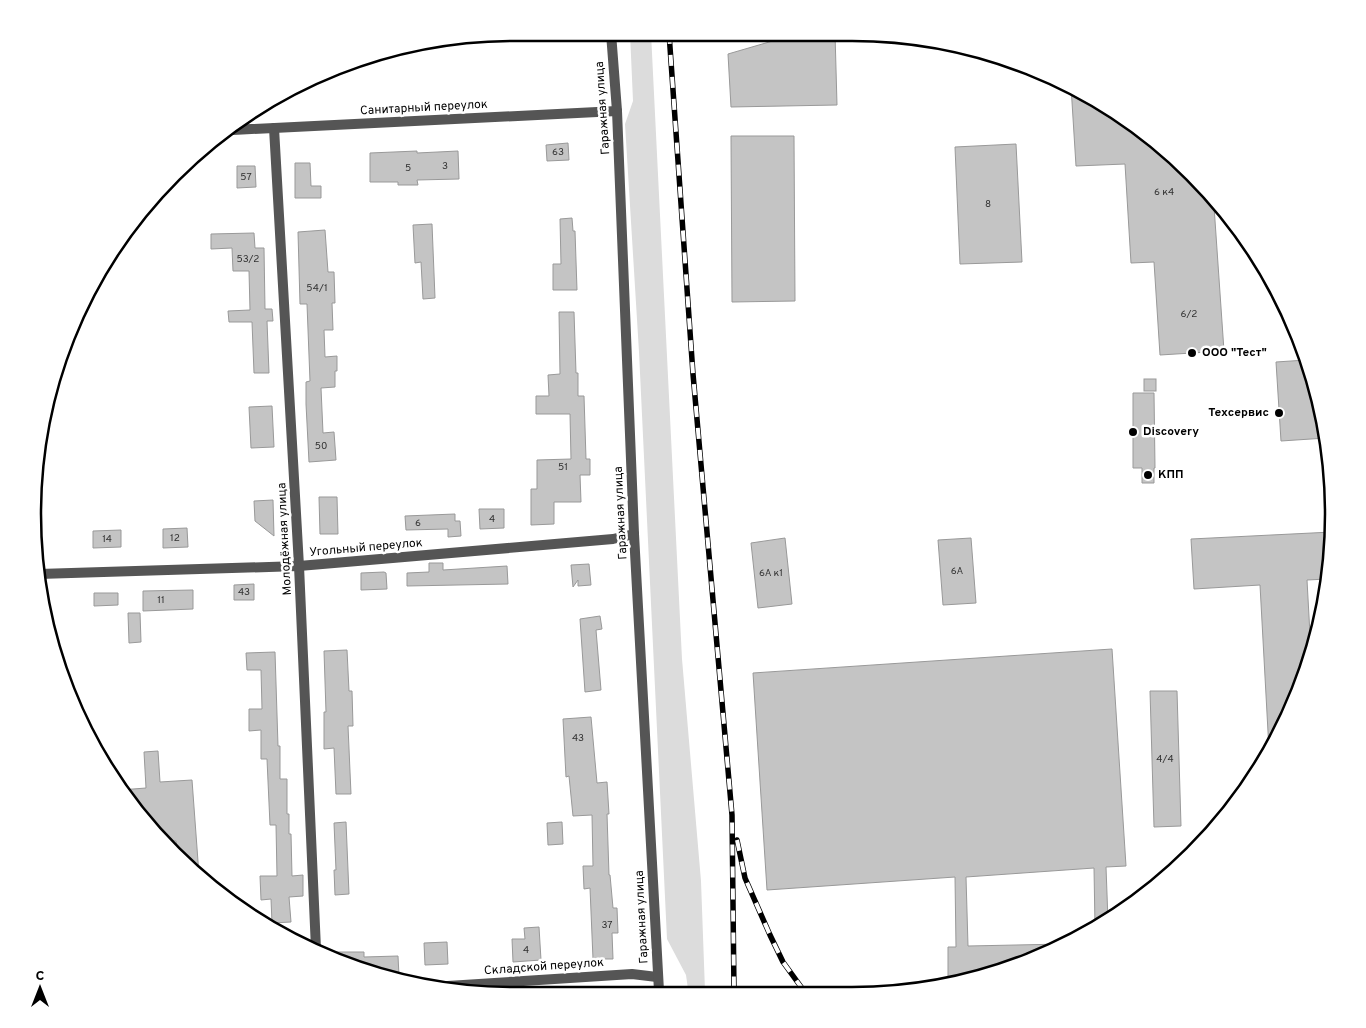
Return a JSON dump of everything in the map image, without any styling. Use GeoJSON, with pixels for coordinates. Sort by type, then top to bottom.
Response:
{"type":"FeatureCollection","features":[{"type":"Feature","properties":{"kind":"street","name":"Гаражная улица"},"geometry":{"type":"LineString","coordinates":[[612,41],[617,111],[634,534],[658,987]]}},
{"type":"Feature","properties":{"kind":"street","name":"Санитарный переулок"},"geometry":{"type":"LineString","coordinates":[[239,130],[617,111]]}},
{"type":"Feature","properties":{"kind":"street","name":"Молодёжная улица"},"geometry":{"type":"LineString","coordinates":[[274,128],[299,566],[316,943]]}},
{"type":"Feature","properties":{"kind":"street","name":"Угольный переулок"},"geometry":{"type":"LineString","coordinates":[[45,574],[299,566],[613,539],[634,534]]}},
{"type":"Feature","properties":{"kind":"street","name":"Складской переулок"},"geometry":{"type":"LineString","coordinates":[[469,985],[632,974],[657,977]]}},
{"type":"Feature","properties":{"kind":"shaded area"},"geometry":{"type":"Polygon","coordinates":[[[630,41],[651,41],[682,659],[701,881],[705,987],[688,987],[686,975],[667,939],[639,352],[625,124],[633,101],[630,41]]]}},
{"type":"Feature","properties":{"kind":"building"},"geometry":{"type":"Polygon","coordinates":[[[773,41],[835,41],[837,105],[731,107],[728,54],[773,41]]]}},
{"type":"Feature","properties":{"kind":"building"},"geometry":{"type":"Polygon","coordinates":[[[1072,96],[1115,121],[1140,139],[1186,180],[1214,211],[1224,351],[1160,355],[1154,262],[1131,263],[1125,164],[1076,166],[1072,96]]]}},
{"type":"Feature","properties":{"kind":"building"},"geometry":{"type":"Polygon","coordinates":[[[731,136],[794,136],[795,301],[732,302],[731,136]]]}},
{"type":"Feature","properties":{"kind":"building"},"geometry":{"type":"Polygon","coordinates":[[[568,143],[569,160],[547,161],[546,145],[568,143]]]}},
{"type":"Feature","properties":{"kind":"building"},"geometry":{"type":"Polygon","coordinates":[[[1016,144],[1022,262],[960,264],[955,147],[1016,144]]]}},
{"type":"Feature","properties":{"kind":"building"},"geometry":{"type":"Polygon","coordinates":[[[417,151],[417,153],[458,151],[459,179],[417,180],[418,185],[398,185],[398,182],[370,182],[370,153],[417,151]]]}},
{"type":"Feature","properties":{"kind":"building"},"geometry":{"type":"Polygon","coordinates":[[[295,163],[310,163],[311,186],[321,186],[321,198],[295,198],[295,163]]]}},
{"type":"Feature","properties":{"kind":"building"},"geometry":{"type":"Polygon","coordinates":[[[237,166],[255,166],[256,187],[237,188],[237,166]]]}},
{"type":"Feature","properties":{"kind":"building"},"geometry":{"type":"Polygon","coordinates":[[[572,218],[573,231],[575,231],[577,290],[553,290],[553,264],[561,264],[560,219],[572,218]]]}},
{"type":"Feature","properties":{"kind":"building"},"geometry":{"type":"Polygon","coordinates":[[[432,224],[435,298],[423,299],[421,262],[415,263],[413,225],[432,224]]]}},
{"type":"Feature","properties":{"kind":"building"},"geometry":{"type":"Polygon","coordinates":[[[325,230],[328,272],[334,272],[335,303],[332,303],[333,330],[324,330],[325,357],[337,356],[337,371],[335,371],[335,387],[321,388],[323,433],[334,432],[336,460],[309,462],[306,404],[306,382],[310,381],[307,304],[300,304],[298,232],[325,230]]]}},
{"type":"Feature","properties":{"kind":"building"},"geometry":{"type":"Polygon","coordinates":[[[254,233],[255,248],[264,248],[265,309],[272,309],[273,321],[267,321],[269,373],[254,373],[252,322],[229,322],[228,311],[250,310],[249,271],[233,271],[232,248],[211,249],[211,234],[254,233]]]}},
{"type":"Feature","properties":{"kind":"building"},"geometry":{"type":"Polygon","coordinates":[[[559,312],[574,312],[578,396],[584,396],[586,459],[590,459],[590,475],[580,475],[581,502],[554,502],[554,524],[531,525],[531,489],[537,489],[537,460],[571,459],[570,414],[536,414],[536,396],[549,396],[548,375],[560,374],[559,312]]]}},
{"type":"Feature","properties":{"kind":"building"},"geometry":{"type":"Polygon","coordinates":[[[1299,360],[1309,392],[1319,438],[1281,441],[1276,362],[1299,360]]]}},
{"type":"Feature","properties":{"kind":"building"},"geometry":{"type":"Polygon","coordinates":[[[1144,379],[1156,379],[1156,391],[1144,391],[1144,379]]]}},
{"type":"Feature","properties":{"kind":"building"},"geometry":{"type":"Polygon","coordinates":[[[1133,393],[1154,393],[1154,483],[1142,483],[1142,468],[1133,468],[1133,393]]]}},
{"type":"Feature","properties":{"kind":"building"},"geometry":{"type":"Polygon","coordinates":[[[272,406],[274,447],[251,448],[249,407],[272,406]]]}},
{"type":"Feature","properties":{"kind":"building"},"geometry":{"type":"Polygon","coordinates":[[[319,497],[337,497],[338,534],[320,534],[319,497]]]}},
{"type":"Feature","properties":{"kind":"building"},"geometry":{"type":"Polygon","coordinates":[[[273,500],[274,536],[255,521],[254,501],[273,500]]]}},
{"type":"Feature","properties":{"kind":"building"},"geometry":{"type":"Polygon","coordinates":[[[479,509],[504,509],[504,528],[480,529],[479,509]]]}},
{"type":"Feature","properties":{"kind":"building"},"geometry":{"type":"Polygon","coordinates":[[[455,514],[455,521],[460,521],[461,536],[448,537],[448,529],[406,530],[405,516],[455,514]]]}},
{"type":"Feature","properties":{"kind":"building"},"geometry":{"type":"Polygon","coordinates":[[[187,528],[188,547],[163,548],[163,529],[187,528]]]}},
{"type":"Feature","properties":{"kind":"building"},"geometry":{"type":"Polygon","coordinates":[[[121,530],[121,547],[93,548],[93,531],[121,530]]]}},
{"type":"Feature","properties":{"kind":"building"},"geometry":{"type":"Polygon","coordinates":[[[1324,532],[1320,579],[1307,580],[1309,636],[1289,695],[1268,737],[1260,585],[1194,589],[1191,539],[1324,532]]]}},
{"type":"Feature","properties":{"kind":"building"},"geometry":{"type":"Polygon","coordinates":[[[785,538],[792,604],[758,608],[751,543],[785,538]]]}},
{"type":"Feature","properties":{"kind":"building"},"geometry":{"type":"Polygon","coordinates":[[[971,538],[976,603],[943,605],[938,540],[971,538]]]}},
{"type":"Feature","properties":{"kind":"building"},"geometry":{"type":"Polygon","coordinates":[[[429,563],[443,563],[443,570],[507,566],[508,584],[407,586],[407,573],[429,572],[429,563]]]}},
{"type":"Feature","properties":{"kind":"building"},"geometry":{"type":"Polygon","coordinates":[[[589,564],[591,585],[578,586],[578,580],[573,587],[571,565],[589,564]]]}},
{"type":"Feature","properties":{"kind":"building"},"geometry":{"type":"Polygon","coordinates":[[[361,573],[386,573],[387,589],[361,590],[361,573]]]}},
{"type":"Feature","properties":{"kind":"building"},"geometry":{"type":"Polygon","coordinates":[[[254,584],[254,600],[234,600],[234,585],[254,584]]]}},
{"type":"Feature","properties":{"kind":"building"},"geometry":{"type":"Polygon","coordinates":[[[193,590],[193,609],[143,611],[143,591],[193,590]]]}},
{"type":"Feature","properties":{"kind":"building"},"geometry":{"type":"Polygon","coordinates":[[[94,593],[118,593],[118,605],[94,606],[94,593]]]}},
{"type":"Feature","properties":{"kind":"building"},"geometry":{"type":"Polygon","coordinates":[[[128,613],[140,613],[141,642],[129,643],[128,613]]]}},
{"type":"Feature","properties":{"kind":"building"},"geometry":{"type":"Polygon","coordinates":[[[600,616],[602,629],[596,630],[601,690],[585,692],[580,619],[600,616]]]}},
{"type":"Feature","properties":{"kind":"building"},"geometry":{"type":"Polygon","coordinates":[[[1112,649],[1126,866],[1106,867],[1108,911],[1095,919],[1094,868],[966,877],[968,946],[1047,944],[1004,962],[948,977],[948,947],[956,947],[955,877],[767,890],[753,673],[1112,649]]]}},
{"type":"Feature","properties":{"kind":"building"},"geometry":{"type":"Polygon","coordinates":[[[347,650],[349,691],[352,691],[353,726],[348,726],[351,794],[336,794],[334,748],[324,749],[324,712],[326,712],[324,651],[347,650]]]}},
{"type":"Feature","properties":{"kind":"building"},"geometry":{"type":"Polygon","coordinates":[[[275,652],[280,779],[287,779],[287,814],[289,814],[289,834],[291,834],[292,876],[303,875],[303,896],[289,897],[291,922],[278,923],[272,919],[271,899],[261,900],[260,876],[277,876],[276,825],[270,825],[267,759],[261,759],[261,730],[249,731],[249,709],[262,709],[261,670],[247,670],[246,653],[275,652]]]}},
{"type":"Feature","properties":{"kind":"building"},"geometry":{"type":"Polygon","coordinates":[[[1150,691],[1177,691],[1181,826],[1154,827],[1150,691]]]}},
{"type":"Feature","properties":{"kind":"building"},"geometry":{"type":"Polygon","coordinates":[[[591,717],[597,783],[607,782],[609,875],[613,908],[617,908],[618,933],[612,933],[613,959],[593,959],[590,888],[584,889],[583,866],[593,866],[592,815],[573,816],[569,776],[566,777],[563,719],[591,717]]]}},
{"type":"Feature","properties":{"kind":"building"},"geometry":{"type":"Polygon","coordinates":[[[158,751],[160,782],[192,780],[198,865],[159,826],[130,789],[146,788],[144,752],[158,751]]]}},
{"type":"Feature","properties":{"kind":"building"},"geometry":{"type":"Polygon","coordinates":[[[346,822],[349,894],[335,895],[334,823],[346,822]]]}},
{"type":"Feature","properties":{"kind":"building"},"geometry":{"type":"Polygon","coordinates":[[[562,822],[563,844],[548,845],[547,823],[562,822]]]}},
{"type":"Feature","properties":{"kind":"building"},"geometry":{"type":"Polygon","coordinates":[[[539,927],[541,960],[513,962],[512,939],[525,939],[524,928],[539,927]]]}},
{"type":"Feature","properties":{"kind":"building"},"geometry":{"type":"Polygon","coordinates":[[[447,942],[448,964],[425,965],[424,943],[447,942]]]}},
{"type":"Feature","properties":{"kind":"building"},"geometry":{"type":"Polygon","coordinates":[[[336,952],[364,952],[364,957],[398,956],[399,973],[336,952]]]}},
{"type":"Feature","properties":{"kind":"railway"},"geometry":{"type":"LineString","coordinates":[[670,41],[693,374],[732,815],[734,987]]}},
{"type":"Feature","properties":{"kind":"railway"},"geometry":{"type":"LineString","coordinates":[[737,840],[745,878],[783,962],[801,987]]}},
{"type":"Feature","properties":{"kind":"place","name":"ООО \"Тест\""},"geometry":{"type":"Point","coordinates":[1192,353]}},
{"type":"Feature","properties":{"kind":"place","name":"Техсервис"},"geometry":{"type":"Point","coordinates":[1279,413]}},
{"type":"Feature","properties":{"kind":"place","name":"Discovery"},"geometry":{"type":"Point","coordinates":[1133,432]}},
{"type":"Feature","properties":{"kind":"place","name":"КПП"},"geometry":{"type":"Point","coordinates":[1148,475]}}]}
